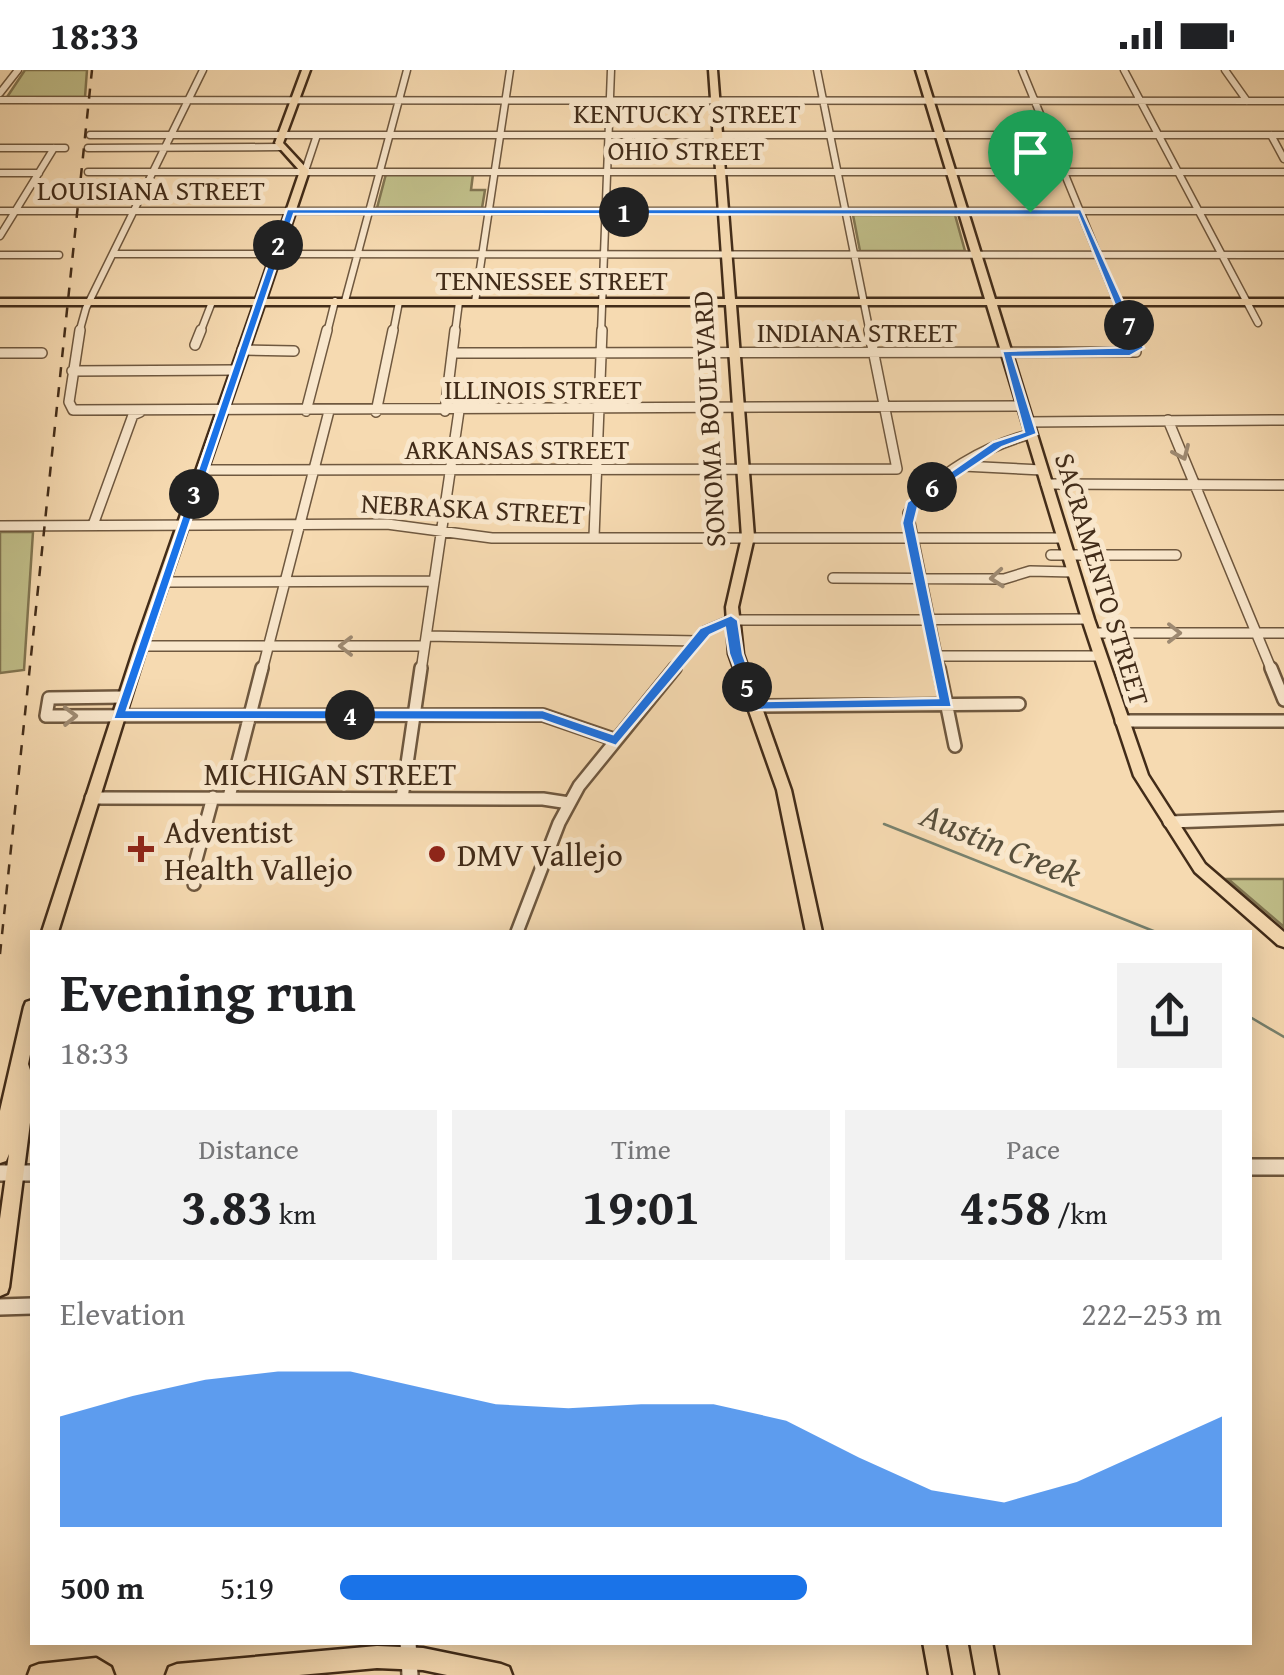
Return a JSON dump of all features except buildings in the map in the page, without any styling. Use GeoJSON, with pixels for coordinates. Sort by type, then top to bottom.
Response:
{"type":"FeatureCollection","features":[{"type":"Feature","properties":{"kind":"main road"},"geometry":{"type":"LineString","coordinates":[[51,930],[141,646],[305,172],[280,147],[306,70]]}},
{"type":"Feature","properties":{"kind":"main road","name":"SONOMA BOULEVARD"},"geometry":{"type":"LineString","coordinates":[[713,70],[748,537],[731,620],[736,654],[784,790],[815,930]]}},
{"type":"Feature","properties":{"kind":"main road","name":"SACRAMENTO STREET"},"geometry":{"type":"LineString","coordinates":[[920,70],[1073,572],[1142,776],[1200,868],[1284,941]]}},
{"type":"Feature","properties":{"kind":"main road","name":"TENNESSEE STREET"},"geometry":{"type":"LineString","coordinates":[[0,302],[1284,302]]}},
{"type":"Feature","properties":{"kind":"main road"},"geometry":{"type":"LineString","coordinates":[[0,1155],[10,1086],[21,1068],[30,1017]]}},
{"type":"Feature","properties":{"kind":"main road"},"geometry":{"type":"LineString","coordinates":[[0,1286],[26,1084],[21,1068]]}},
{"type":"Feature","properties":{"kind":"main road"},"geometry":{"type":"LineString","coordinates":[[935,1645],[940,1675]]}},
{"type":"Feature","properties":{"kind":"main road"},"geometry":{"type":"LineString","coordinates":[[981,1645],[987,1675]]}},
{"type":"Feature","properties":{"kind":"main road"},"geometry":{"type":"LineString","coordinates":[[177,1675],[409,1658],[501,1675]]}},
{"type":"Feature","properties":{"kind":"main road"},"geometry":{"type":"LineString","coordinates":[[38,1675],[96,1669],[103,1675]]}},
{"type":"Feature","properties":{"kind":"street"},"geometry":{"type":"LineString","coordinates":[[0,97],[18,70]]}},
{"type":"Feature","properties":{"kind":"street"},"geometry":{"type":"LineString","coordinates":[[204,70],[78,327],[72,371],[236,370]]}},
{"type":"Feature","properties":{"kind":"street"},"geometry":{"type":"LineString","coordinates":[[306,411],[358,255],[407,70]]}},
{"type":"Feature","properties":{"kind":"street"},"geometry":{"type":"LineString","coordinates":[[475,302],[510,70]]}},
{"type":"Feature","properties":{"kind":"street"},"geometry":{"type":"LineString","coordinates":[[594,537],[612,70]]}},
{"type":"Feature","properties":{"kind":"street"},"geometry":{"type":"LineString","coordinates":[[818,70],[885,410]]}},
{"type":"Feature","properties":{"kind":"street"},"geometry":{"type":"LineString","coordinates":[[1022,70],[1120,302]]}},
{"type":"Feature","properties":{"kind":"street"},"geometry":{"type":"LineString","coordinates":[[1124,70],[1258,322]]}},
{"type":"Feature","properties":{"kind":"street"},"geometry":{"type":"LineString","coordinates":[[1225,70],[1247,101]]}},
{"type":"Feature","properties":{"kind":"street"},"geometry":{"type":"LineString","coordinates":[[0,97],[1284,101]]}},
{"type":"Feature","properties":{"kind":"street","name":"KENTUCKY STREET"},"geometry":{"type":"LineString","coordinates":[[90,135],[1284,135]]}},
{"type":"Feature","properties":{"kind":"street"},"geometry":{"type":"LineString","coordinates":[[305,172],[318,135]]}},
{"type":"Feature","properties":{"kind":"street"},"geometry":{"type":"LineString","coordinates":[[1271,135],[1284,159]]}},
{"type":"Feature","properties":{"kind":"street"},"geometry":{"type":"LineString","coordinates":[[88,148],[280,147]]}},
{"type":"Feature","properties":{"kind":"street"},"geometry":{"type":"LineString","coordinates":[[0,148],[65,148]]}},
{"type":"Feature","properties":{"kind":"street"},"geometry":{"type":"LineString","coordinates":[[0,236],[54,148]]}},
{"type":"Feature","properties":{"kind":"street","name":"OHIO STREET"},"geometry":{"type":"LineString","coordinates":[[88,172],[1284,172]]}},
{"type":"Feature","properties":{"kind":"street"},"geometry":{"type":"LineString","coordinates":[[0,173],[39,173]]}},
{"type":"Feature","properties":{"kind":"street","name":"LOUISIANA STREET"},"geometry":{"type":"LineString","coordinates":[[0,211],[1284,213]]}},
{"type":"Feature","properties":{"kind":"street"},"geometry":{"type":"LineString","coordinates":[[112,254],[1284,255]]}},
{"type":"Feature","properties":{"kind":"street"},"geometry":{"type":"LineString","coordinates":[[0,255],[60,255]]}},
{"type":"Feature","properties":{"kind":"street"},"geometry":{"type":"LineString","coordinates":[[195,345],[212,302]]}},
{"type":"Feature","properties":{"kind":"street"},"geometry":{"type":"LineString","coordinates":[[376,412],[399,302]]}},
{"type":"Feature","properties":{"kind":"street"},"geometry":{"type":"LineString","coordinates":[[445,412],[459,302]]}},
{"type":"Feature","properties":{"kind":"street","name":"INDIANA STREET"},"geometry":{"type":"LineString","coordinates":[[452,353],[1136,352],[1120,302]]}},
{"type":"Feature","properties":{"kind":"street"},"geometry":{"type":"LineString","coordinates":[[242,350],[294,352]]}},
{"type":"Feature","properties":{"kind":"street"},"geometry":{"type":"LineString","coordinates":[[0,354],[42,354]]}},
{"type":"Feature","properties":{"kind":"street","name":"ILLINOIS STREET"},"geometry":{"type":"LineString","coordinates":[[72,371],[69,402],[77,411],[885,410],[1028,420],[1284,420]]}},
{"type":"Feature","properties":{"kind":"street","name":"ARKANSAS STREET"},"geometry":{"type":"LineString","coordinates":[[202,470],[897,469],[885,410]]}},
{"type":"Feature","properties":{"kind":"street"},"geometry":{"type":"LineString","coordinates":[[229,797],[329,411]]}},
{"type":"Feature","properties":{"kind":"street"},"geometry":{"type":"LineString","coordinates":[[93,525],[133,415],[140,412]]}},
{"type":"Feature","properties":{"kind":"street"},"geometry":{"type":"LineString","coordinates":[[402,798],[459,412]]}},
{"type":"Feature","properties":{"kind":"street"},"geometry":{"type":"LineString","coordinates":[[956,746],[908,513],[918,496],[1010,439],[1028,420]]}},
{"type":"Feature","properties":{"kind":"street"},"geometry":{"type":"LineString","coordinates":[[1168,420],[1284,700]]}},
{"type":"Feature","properties":{"kind":"street"},"geometry":{"type":"LineString","coordinates":[[963,466],[1044,477],[1284,485]]}},
{"type":"Feature","properties":{"kind":"street","name":"NEBRASKA STREET"},"geometry":{"type":"LineString","coordinates":[[0,526],[388,524],[492,538],[1063,538]]}},
{"type":"Feature","properties":{"kind":"street"},"geometry":{"type":"LineString","coordinates":[[1051,555],[1176,555]]}},
{"type":"Feature","properties":{"kind":"street"},"geometry":{"type":"LineString","coordinates":[[833,578],[1004,580],[1030,572],[1073,572]]}},
{"type":"Feature","properties":{"kind":"street"},"geometry":{"type":"LineString","coordinates":[[163,582],[434,581]]}},
{"type":"Feature","properties":{"kind":"street"},"geometry":{"type":"LineString","coordinates":[[519,930],[569,803],[711,627],[731,620],[928,618],[1284,633]]}},
{"type":"Feature","properties":{"kind":"street"},"geometry":{"type":"LineString","coordinates":[[141,646],[698,641]]}},
{"type":"Feature","properties":{"kind":"street"},"geometry":{"type":"LineString","coordinates":[[936,656],[1100,656]]}},
{"type":"Feature","properties":{"kind":"street"},"geometry":{"type":"LineString","coordinates":[[124,697],[49,698],[46,716],[543,715],[616,740]]}},
{"type":"Feature","properties":{"kind":"street"},"geometry":{"type":"LineString","coordinates":[[755,706],[1019,704]]}},
{"type":"Feature","properties":{"kind":"street"},"geometry":{"type":"LineString","coordinates":[[1121,721],[1284,721]]}},
{"type":"Feature","properties":{"kind":"street"},"geometry":{"type":"LineString","coordinates":[[194,884],[193,871],[213,797]]}},
{"type":"Feature","properties":{"kind":"street","name":"MICHIGAN STREET"},"geometry":{"type":"LineString","coordinates":[[90,798],[402,798],[569,803]]}},
{"type":"Feature","properties":{"kind":"street"},"geometry":{"type":"LineString","coordinates":[[1168,822],[1284,818]]}},
{"type":"Feature","properties":{"kind":"street"},"geometry":{"type":"LineString","coordinates":[[1252,1168],[1284,1167]]}},
{"type":"Feature","properties":{"kind":"street"},"geometry":{"type":"LineString","coordinates":[[0,1306],[30,1306]]}},
{"type":"Feature","properties":{"kind":"shaded area"},"geometry":{"type":"Polygon","coordinates":[[[25,70],[87,70],[85,97],[7,97],[25,70]]]}},
{"type":"Feature","properties":{"kind":"shaded area"},"geometry":{"type":"Polygon","coordinates":[[[386,174],[473,174],[471,190],[485,190],[482,208],[377,208],[386,174]]]}},
{"type":"Feature","properties":{"kind":"shaded area"},"geometry":{"type":"Polygon","coordinates":[[[853,215],[955,215],[965,251],[860,251],[853,215]]]}},
{"type":"Feature","properties":{"kind":"shaded area"},"geometry":{"type":"Polygon","coordinates":[[[0,532],[33,532],[24,670],[0,673],[0,532]]]}},
{"type":"Feature","properties":{"kind":"shaded area"},"geometry":{"type":"Polygon","coordinates":[[[1228,879],[1284,879],[1284,927],[1228,879]]]}},
{"type":"Feature","properties":{"kind":"waterway","name":"Austin Creek"},"geometry":{"type":"LineString","coordinates":[[884,824],[1151,930]]}},
{"type":"Feature","properties":{"kind":"waterway","name":"Austin Creek"},"geometry":{"type":"LineString","coordinates":[[1252,1018],[1284,1037]]}},
{"type":"Feature","properties":{"kind":"railway"},"geometry":{"type":"LineString","coordinates":[[0,954],[92,70]]}},
{"type":"Feature","properties":{"kind":"place","name":"Adventist Health Vallejo"},"geometry":{"type":"Point","coordinates":[141,849]}},
{"type":"Feature","properties":{"kind":"place","name":"DMV Vallejo"},"geometry":{"type":"Point","coordinates":[437,854]}},
{"type":"Feature","properties":{"kind":"route"},"geometry":{"type":"LineString","coordinates":[[290,211],[1030,212],[1081,212],[1138,348],[1130,353],[1006,354],[1031,434],[998,445],[913,502],[908,523],[946,703],[755,706],[736,654],[731,620],[705,632],[616,740],[543,715],[118,716],[290,211]]}}]}
